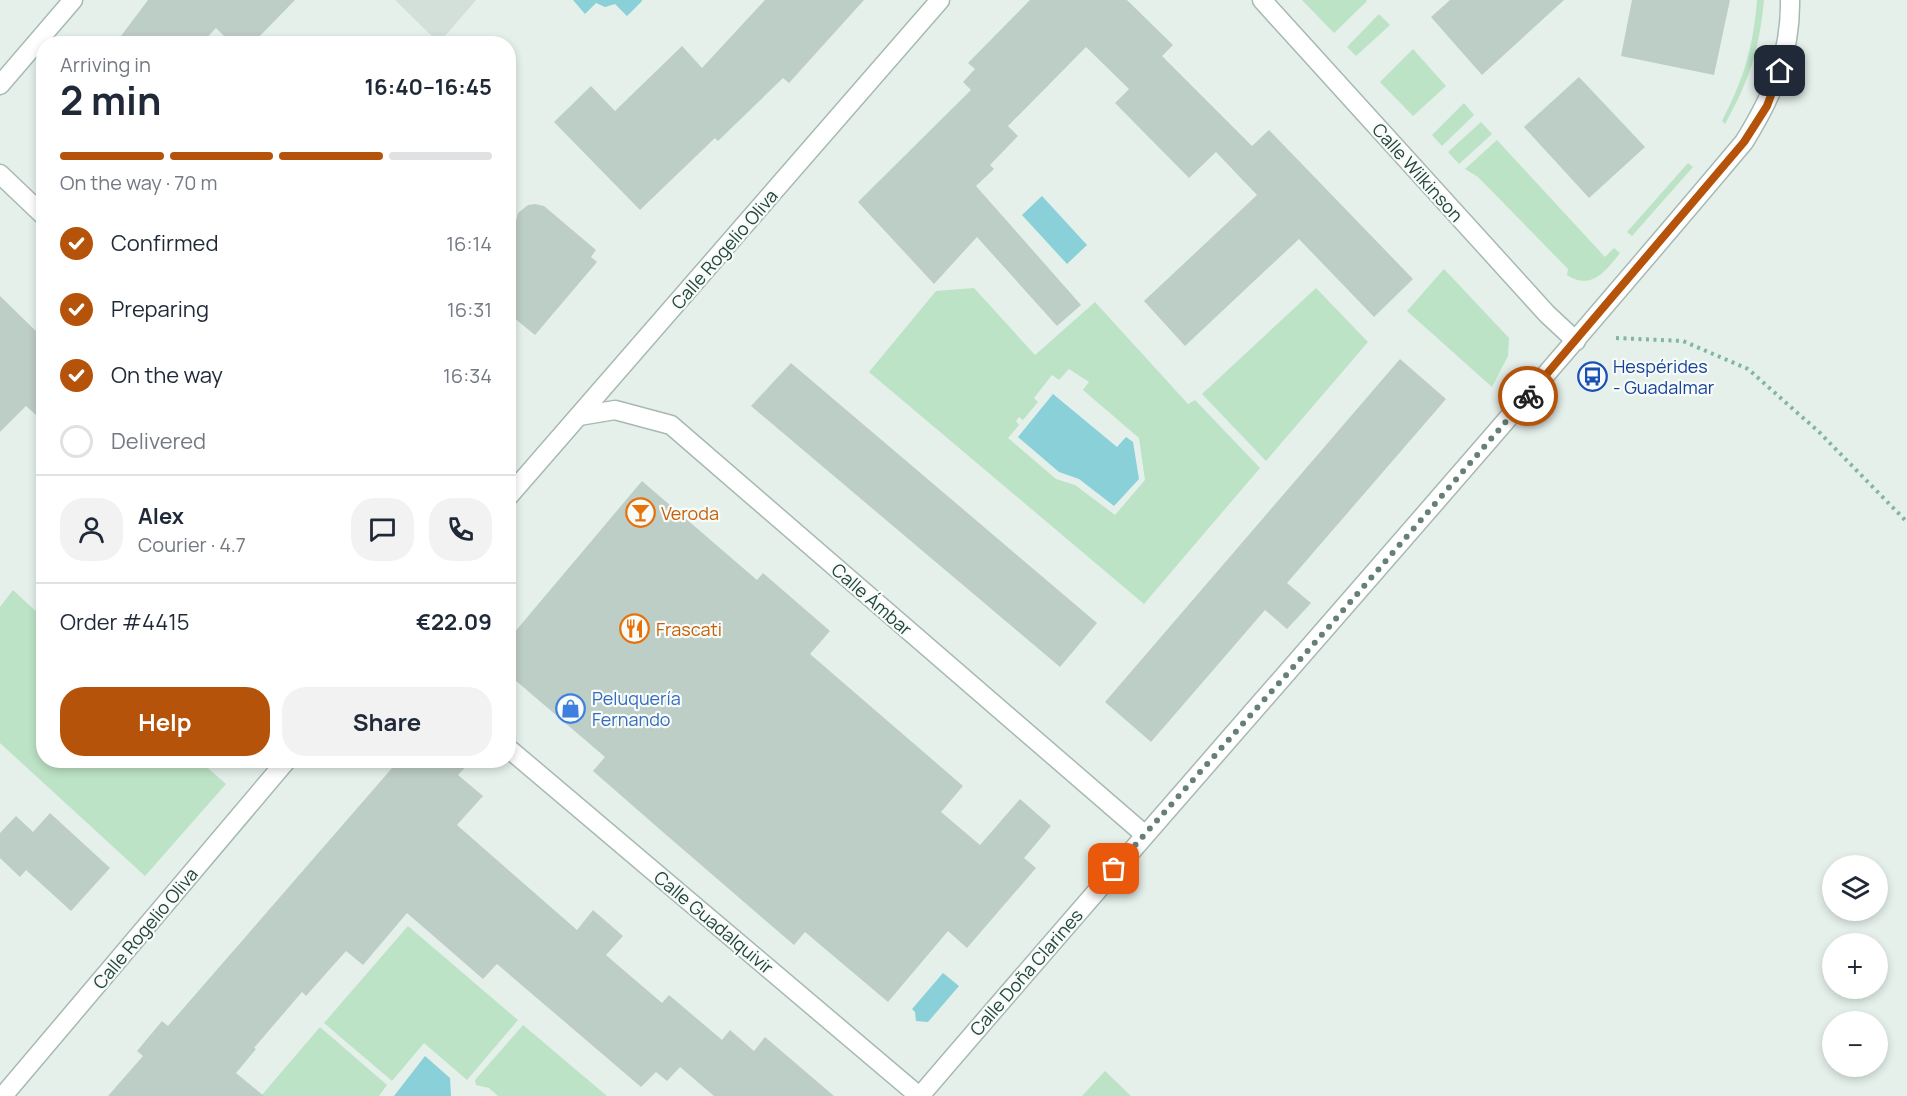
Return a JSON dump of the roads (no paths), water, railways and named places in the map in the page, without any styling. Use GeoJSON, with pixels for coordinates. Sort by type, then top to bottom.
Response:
{"type":"FeatureCollection","features":[{"type":"Feature","properties":{"kind":"street"},"geometry":{"type":"LineString","coordinates":[[42,36],[73,0]]}},
{"type":"Feature","properties":{"kind":"street","name":"Calle Rogelio Oliva"},"geometry":{"type":"LineString","coordinates":[[516,488],[940,0]]}},
{"type":"Feature","properties":{"kind":"street","name":"Calle Wilkinson"},"geometry":{"type":"LineString","coordinates":[[1262,0],[1547,314],[1576,341]]}},
{"type":"Feature","properties":{"kind":"street","name":"Calle Doña Clarines"},"geometry":{"type":"LineString","coordinates":[[920,1096],[1144,834],[1327,629],[1576,341],[1744,142],[1767,106],[1780,71],[1790,15],[1790,0]]}},
{"type":"Feature","properties":{"kind":"street"},"geometry":{"type":"LineString","coordinates":[[0,85],[36,43]]}},
{"type":"Feature","properties":{"kind":"street"},"geometry":{"type":"LineString","coordinates":[[0,174],[36,208]]}},
{"type":"Feature","properties":{"kind":"street","name":"Calle Ámbar"},"geometry":{"type":"LineString","coordinates":[[579,416],[615,410],[671,425],[1144,834]]}},
{"type":"Feature","properties":{"kind":"street","name":"Calle Guadalquivir"},"geometry":{"type":"LineString","coordinates":[[516,755],[920,1096]]}},
{"type":"Feature","properties":{"kind":"street","name":"Calle Rogelio Oliva"},"geometry":{"type":"LineString","coordinates":[[3,1096],[280,768]]}},
{"type":"Feature","properties":{"kind":"water"},"geometry":{"type":"Polygon","coordinates":[[[573,0],[642,1],[627,16],[615,4],[605,7],[596,3],[585,14],[573,0]]]}},
{"type":"Feature","properties":{"kind":"water"},"geometry":{"type":"Polygon","coordinates":[[[1042,196],[1087,245],[1067,264],[1022,215],[1042,196]]]}},
{"type":"Feature","properties":{"kind":"water"},"geometry":{"type":"Polygon","coordinates":[[[1053,394],[1117,447],[1126,437],[1133,442],[1139,479],[1114,506],[1079,479],[1059,472],[1018,437],[1053,394]]]}},
{"type":"Feature","properties":{"kind":"water"},"geometry":{"type":"Polygon","coordinates":[[[943,973],[959,986],[928,1022],[916,1021],[915,1012],[912,1009],[943,973]]]}},
{"type":"Feature","properties":{"kind":"water"},"geometry":{"type":"Polygon","coordinates":[[[425,1056],[450,1078],[451,1096],[394,1096],[425,1056]]]}},
{"type":"Feature","properties":{"kind":"place","name":"Hespérides - Guadalmar"},"geometry":{"type":"Point","coordinates":[1592,376]}},
{"type":"Feature","properties":{"kind":"place","name":"Veroda"},"geometry":{"type":"Point","coordinates":[640,513]}},
{"type":"Feature","properties":{"kind":"place","name":"Frascati"},"geometry":{"type":"Point","coordinates":[635,629]}},
{"type":"Feature","properties":{"kind":"place","name":"Peluquería Fernando"},"geometry":{"type":"Point","coordinates":[571,708]}}]}
